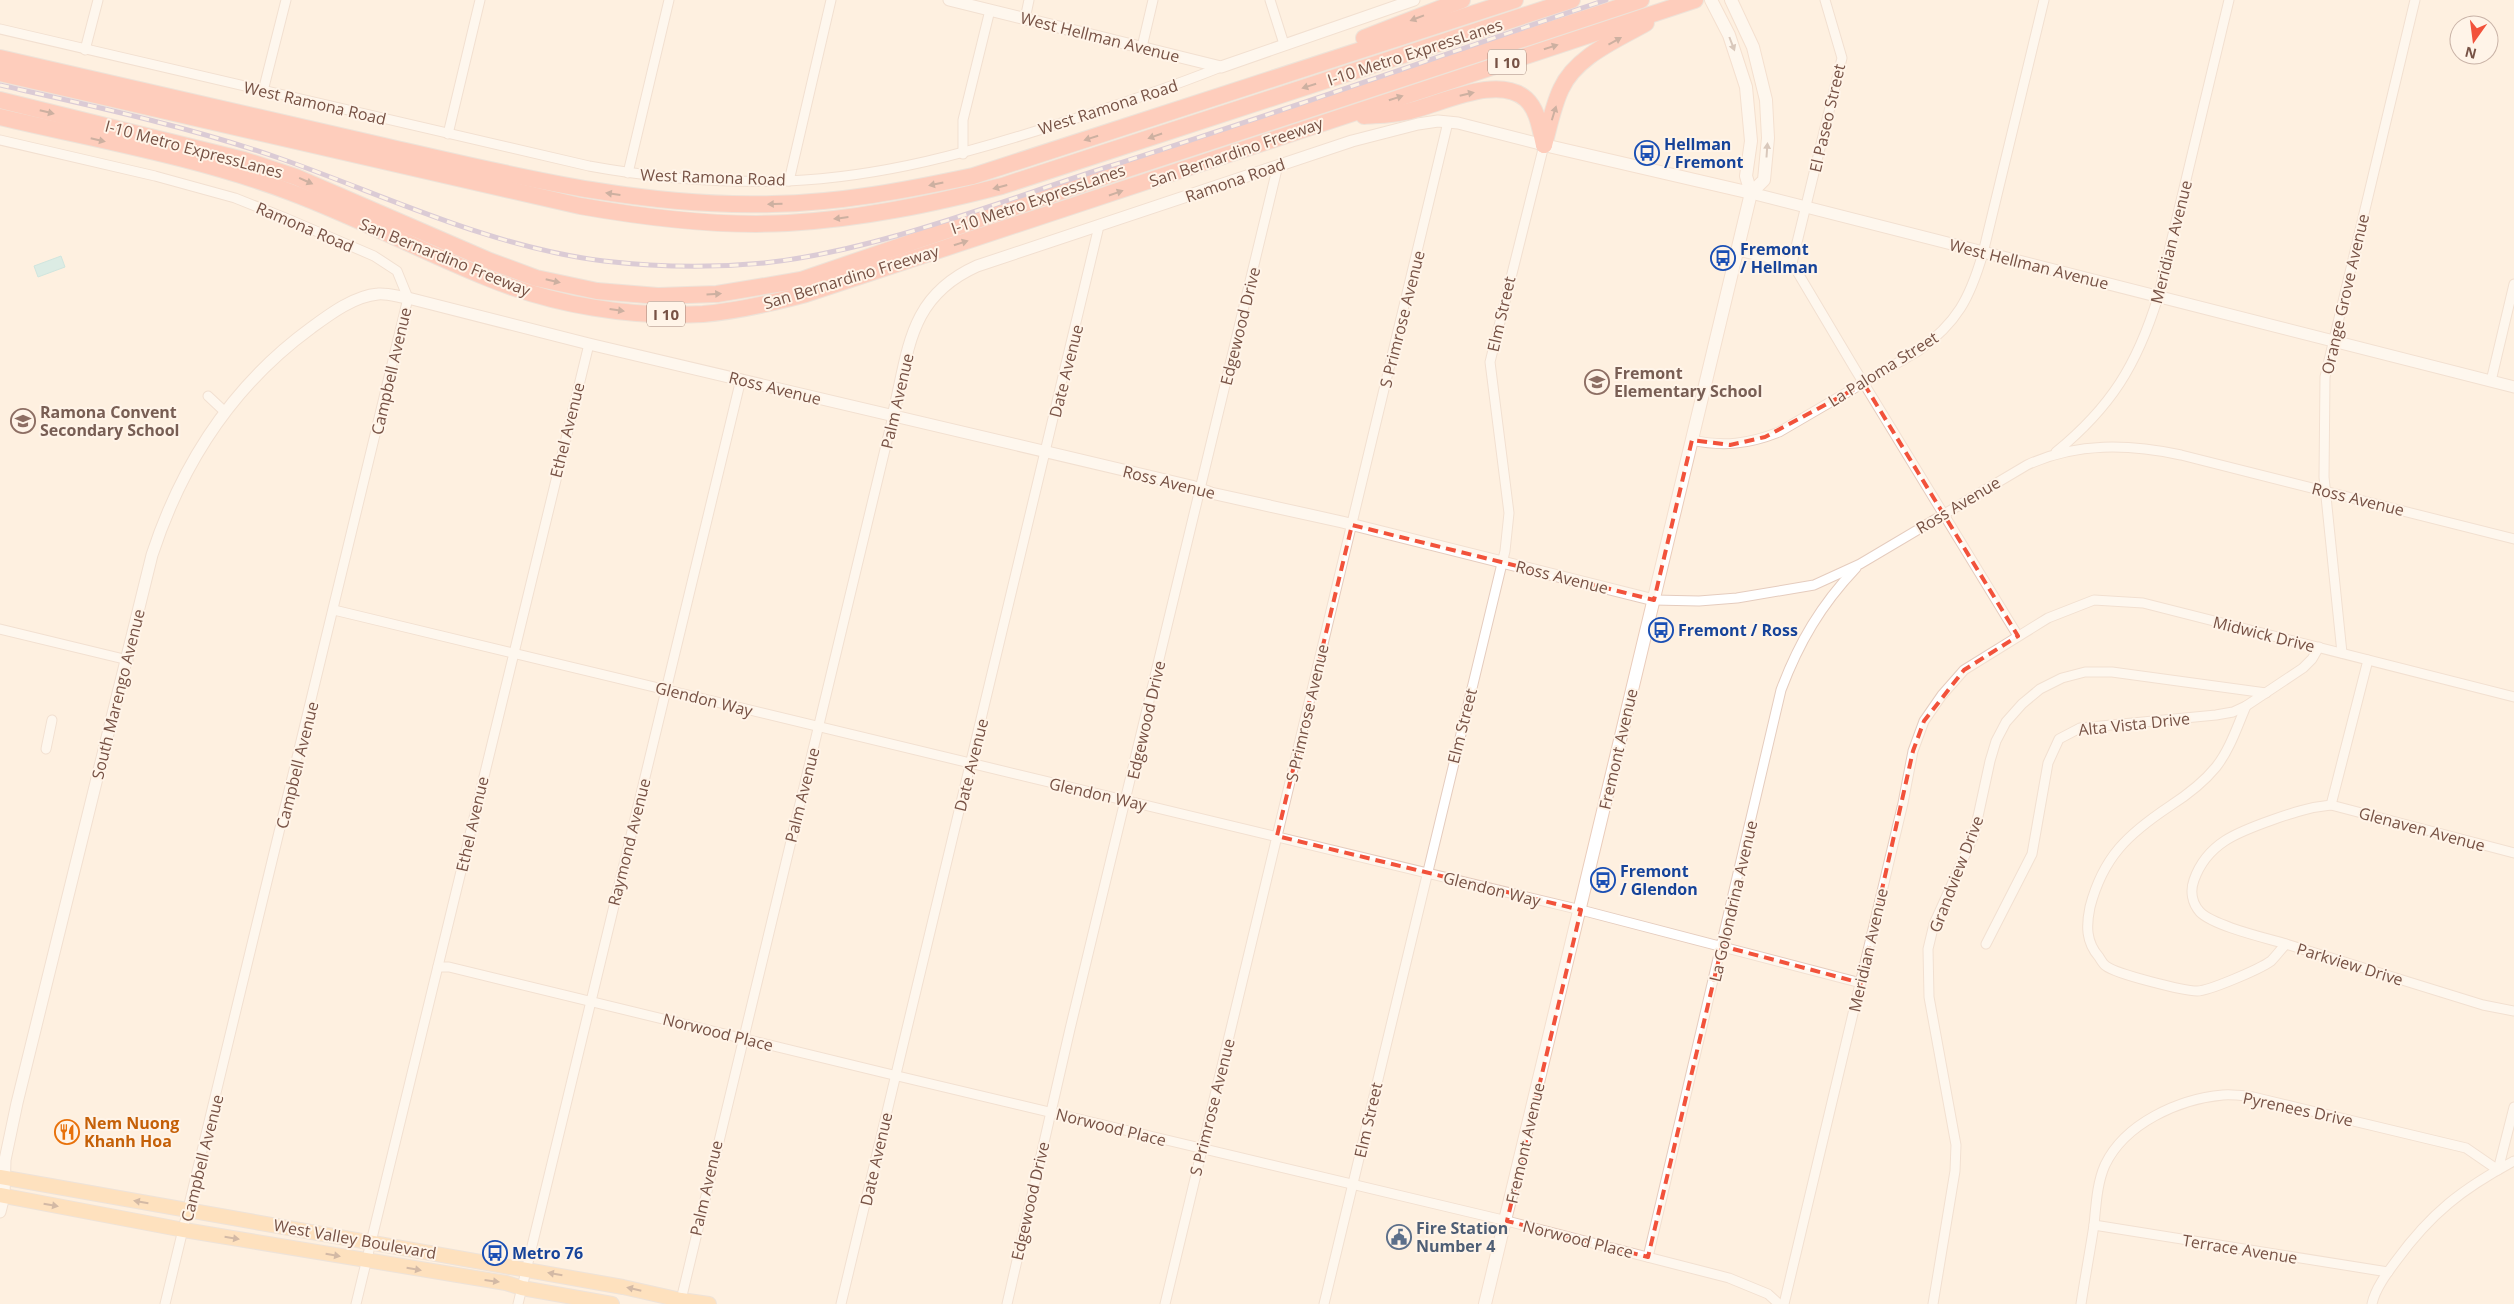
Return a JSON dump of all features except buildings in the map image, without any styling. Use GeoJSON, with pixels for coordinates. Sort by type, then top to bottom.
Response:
{"type":"FeatureCollection","features":[{"type":"Feature","properties":{"kind":"highway"},"geometry":{"type":"LineString","coordinates":[[0,58],[428,156],[612,194],[724,203],[772,204],[840,200],[918,188],[973,176],[1204,101],[1465,8],[1515,0]]}},
{"type":"Feature","properties":{"kind":"highway","name":"I-10 Metro ExpressLanes"},"geometry":{"type":"LineString","coordinates":[[0,73],[580,206],[646,217],[690,221],[788,223],[884,212],[955,198],[1002,186],[1572,0]]}},
{"type":"Feature","properties":{"kind":"highway","name":"I-10 Metro ExpressLanes"},"geometry":{"type":"LineString","coordinates":[[0,100],[244,160],[296,176],[490,261],[536,278],[596,291],[658,296],[717,294],[800,280],[1109,175],[1641,0]]}},
{"type":"Feature","properties":{"kind":"highway"},"geometry":{"type":"LineString","coordinates":[[1544,145],[1562,88],[1577,68],[1594,53],[1688,2]]}},
{"type":"Feature","properties":{"kind":"highway","name":"San Bernardino Freeway"},"geometry":{"type":"LineString","coordinates":[[0,117],[223,170],[274,187],[488,278],[534,294],[592,306],[670,314],[732,311],[806,294],[1688,2]]}},
{"type":"Feature","properties":{"kind":"highway"},"geometry":{"type":"LineString","coordinates":[[1465,8],[1538,12]]}},
{"type":"Feature","properties":{"kind":"highway"},"geometry":{"type":"LineString","coordinates":[[1334,119],[1406,112],[1465,94],[1505,90],[1519,94],[1531,104],[1537,116],[1544,145]]}},
{"type":"Feature","properties":{"kind":"highway"},"geometry":{"type":"LineString","coordinates":[[788,223],[840,200]]}},
{"type":"Feature","properties":{"kind":"main road","name":"Fremont Avenue"},"geometry":{"type":"LineString","coordinates":[[1485,1304],[1507,1221],[1751,193],[1746,176],[1751,141],[1746,87],[1729,35],[1711,0]]}},
{"type":"Feature","properties":{"kind":"main road","name":"Fremont Avenue"},"geometry":{"type":"LineString","coordinates":[[1732,0],[1753,47],[1766,100],[1768,138],[1764,180],[1751,193]]}},
{"type":"Feature","properties":{"kind":"main road","name":"West Hellman Avenue"},"geometry":{"type":"LineString","coordinates":[[1544,145],[1751,193]]}},
{"type":"Feature","properties":{"kind":"main road","name":"West Valley Boulevard"},"geometry":{"type":"LineString","coordinates":[[2,1177],[623,1286],[681,1302],[710,1304]]}},
{"type":"Feature","properties":{"kind":"main road","name":"West Valley Boulevard"},"geometry":{"type":"LineString","coordinates":[[2,1196],[184,1230],[510,1284],[522,1288],[612,1304]]}},
{"type":"Feature","properties":{"kind":"street"},"geometry":{"type":"LineString","coordinates":[[86,50],[98,0]]}},
{"type":"Feature","properties":{"kind":"street"},"geometry":{"type":"LineString","coordinates":[[263,91],[286,0]]}},
{"type":"Feature","properties":{"kind":"street"},"geometry":{"type":"LineString","coordinates":[[448,134],[480,0]]}},
{"type":"Feature","properties":{"kind":"street"},"geometry":{"type":"LineString","coordinates":[[628,173],[669,0]]}},
{"type":"Feature","properties":{"kind":"street"},"geometry":{"type":"LineString","coordinates":[[789,181],[831,0]]}},
{"type":"Feature","properties":{"kind":"street","name":"West Hellman Avenue"},"geometry":{"type":"LineString","coordinates":[[949,0],[1221,67]]}},
{"type":"Feature","properties":{"kind":"street"},"geometry":{"type":"LineString","coordinates":[[1025,19],[1030,0]]}},
{"type":"Feature","properties":{"kind":"street"},"geometry":{"type":"LineString","coordinates":[[1142,47],[1153,0]]}},
{"type":"Feature","properties":{"kind":"street"},"geometry":{"type":"LineString","coordinates":[[1270,0],[1284,44]]}},
{"type":"Feature","properties":{"kind":"street","name":"West Ramona Road"},"geometry":{"type":"LineString","coordinates":[[0,30],[448,134],[628,173],[732,181],[789,181],[868,172],[963,154],[1158,92],[1394,4],[1414,0]]}},
{"type":"Feature","properties":{"kind":"street","name":"El Paseo Street"},"geometry":{"type":"LineString","coordinates":[[1792,263],[1807,208],[1842,58],[1826,0]]}},
{"type":"Feature","properties":{"kind":"street","name":"La Paloma Street"},"geometry":{"type":"LineString","coordinates":[[1692,440],[1730,445],[1765,438],[1864,384],[1918,351],[1948,326],[1968,298],[1983,252],[2044,0]]}},
{"type":"Feature","properties":{"kind":"street","name":"Meridian Avenue"},"geometry":{"type":"LineString","coordinates":[[2053,454],[2090,422],[2124,380],[2148,332],[2229,0]]}},
{"type":"Feature","properties":{"kind":"street","name":"Orange Grove Avenue"},"geometry":{"type":"LineString","coordinates":[[2342,653],[2327,490],[2324,477],[2325,377],[2415,0]]}},
{"type":"Feature","properties":{"kind":"street"},"geometry":{"type":"LineString","coordinates":[[963,154],[963,120],[990,10]]}},
{"type":"Feature","properties":{"kind":"street","name":"Ramona Road"},"geometry":{"type":"LineString","coordinates":[[937,291],[956,275],[977,266],[1352,140],[1418,124],[1448,122],[1544,145]]}},
{"type":"Feature","properties":{"kind":"street","name":"S Primrose Avenue"},"geometry":{"type":"LineString","coordinates":[[1165,1304],[1448,122]]}},
{"type":"Feature","properties":{"kind":"street","name":"Ramona Road"},"geometry":{"type":"LineString","coordinates":[[0,140],[155,176],[235,198],[283,216],[374,256],[397,271],[408,298]]}},
{"type":"Feature","properties":{"kind":"street","name":"Elm Street"},"geometry":{"type":"LineString","coordinates":[[1324,1304],[1505,551],[1509,513],[1490,362],[1544,145]]}},
{"type":"Feature","properties":{"kind":"street","name":"Edgewood Drive"},"geometry":{"type":"LineString","coordinates":[[1007,1304],[1051,1112],[1278,165]]}},
{"type":"Feature","properties":{"kind":"street","name":"West Hellman Avenue"},"geometry":{"type":"LineString","coordinates":[[1751,193],[2514,387]]}},
{"type":"Feature","properties":{"kind":"street","name":"Date Avenue"},"geometry":{"type":"LineString","coordinates":[[841,1304],[1100,226]]}},
{"type":"Feature","properties":{"kind":"street"},"geometry":{"type":"LineString","coordinates":[[1738,251],[1792,263],[2018,636]]}},
{"type":"Feature","properties":{"kind":"street"},"geometry":{"type":"LineString","coordinates":[[2491,381],[2514,284]]}},
{"type":"Feature","properties":{"kind":"street","name":"Palm Avenue"},"geometry":{"type":"LineString","coordinates":[[681,1302],[743,1038],[917,323],[923,309],[937,291]]}},
{"type":"Feature","properties":{"kind":"street","name":"South Marengo Avenue"},"geometry":{"type":"LineString","coordinates":[[0,1212],[2,1177],[19,1094],[92,797],[103,762],[152,555],[166,513],[196,452],[224,411],[258,372],[286,346],[342,307],[362,298],[380,293],[408,298]]}},
{"type":"Feature","properties":{"kind":"street"},"geometry":{"type":"LineString","coordinates":[[408,298],[589,344]]}},
{"type":"Feature","properties":{"kind":"street","name":"Campbell Avenue"},"geometry":{"type":"LineString","coordinates":[[166,1304],[408,298]]}},
{"type":"Feature","properties":{"kind":"street","name":"Ross Avenue"},"geometry":{"type":"LineString","coordinates":[[589,344],[1352,525],[1654,600],[1699,601],[1773,593],[1814,584],[1860,564],[2015,472],[2053,454],[2090,446],[2147,449],[2181,455],[2327,490],[2514,539]]}},
{"type":"Feature","properties":{"kind":"street","name":"Ethel Avenue"},"geometry":{"type":"LineString","coordinates":[[356,1304],[512,653],[589,344]]}},
{"type":"Feature","properties":{"kind":"street","name":"Raymond Avenue"},"geometry":{"type":"LineString","coordinates":[[518,1304],[741,379]]}},
{"type":"Feature","properties":{"kind":"street"},"geometry":{"type":"LineString","coordinates":[[208,396],[224,411]]}},
{"type":"Feature","properties":{"kind":"street","name":"La Golondrina Avenue"},"geometry":{"type":"LineString","coordinates":[[1648,1257],[1781,690],[1794,654],[1812,623],[1836,591],[1860,564]]}},
{"type":"Feature","properties":{"kind":"street","name":"Midwick Drive"},"geometry":{"type":"LineString","coordinates":[[2018,636],[2048,618],[2094,600],[2143,603],[2514,697]]}},
{"type":"Feature","properties":{"kind":"street","name":"Glendon Way"},"geometry":{"type":"LineString","coordinates":[[334,610],[1581,910],[1861,983]]}},
{"type":"Feature","properties":{"kind":"street"},"geometry":{"type":"LineString","coordinates":[[0,629],[128,660]]}},
{"type":"Feature","properties":{"kind":"street","name":"Meridian Avenue"},"geometry":{"type":"LineString","coordinates":[[1784,1304],[1903,803],[1913,751],[1924,721],[1942,695],[1964,670],[2018,636]]}},
{"type":"Feature","properties":{"kind":"street","name":"Alta Vista Drive"},"geometry":{"type":"LineString","coordinates":[[1986,944],[2032,854],[2048,763],[2059,739],[2080,728],[2226,714],[2246,706],[2303,668],[2319,648]]}},
{"type":"Feature","properties":{"kind":"street"},"geometry":{"type":"LineString","coordinates":[[2286,944],[2217,922],[2201,913],[2193,900],[2192,885],[2198,869],[2207,854],[2221,841],[2235,833],[2309,807],[2331,805],[2368,660]]}},
{"type":"Feature","properties":{"kind":"street","name":"Grandview Drive"},"geometry":{"type":"LineString","coordinates":[[1933,1304],[1955,1171],[1956,1145],[1929,998],[1928,949],[1934,924],[1974,835],[1990,761],[2002,728],[2022,704],[2040,689],[2062,678],[2085,672],[2112,672],[2266,693]]}},
{"type":"Feature","properties":{"kind":"street","name":"Parkview Drive"},"geometry":{"type":"LineString","coordinates":[[2246,706],[2228,747],[2212,772],[2191,792],[2135,830],[2108,862],[2095,890],[2089,913],[2087,935],[2092,948],[2107,967],[2195,991],[2206,990],[2270,961],[2286,944],[2483,1005],[2514,1011]]}},
{"type":"Feature","properties":{"kind":"street"},"geometry":{"type":"LineString","coordinates":[[46,749],[52,720]]}},
{"type":"Feature","properties":{"kind":"street","name":"Glenaven Avenue"},"geometry":{"type":"LineString","coordinates":[[2331,805],[2514,853]]}},
{"type":"Feature","properties":{"kind":"street","name":"Norwood Place"},"geometry":{"type":"LineString","coordinates":[[438,967],[449,967],[1507,1221],[1752,1285],[1768,1294],[1779,1304]]}},
{"type":"Feature","properties":{"kind":"street","name":"Pyrenees Drive"},"geometry":{"type":"LineString","coordinates":[[2081,1304],[2098,1190],[2105,1165],[2120,1143],[2142,1123],[2197,1100],[2224,1095],[2254,1097],[2288,1104],[2466,1148],[2498,1170]]}},
{"type":"Feature","properties":{"kind":"street"},"geometry":{"type":"LineString","coordinates":[[2498,1170],[2514,1107]]}},
{"type":"Feature","properties":{"kind":"street"},"geometry":{"type":"LineString","coordinates":[[2372,1304],[2388,1272],[2424,1224],[2469,1186],[2514,1161]]}},
{"type":"Feature","properties":{"kind":"street","name":"Terrace Avenue"},"geometry":{"type":"LineString","coordinates":[[2094,1225],[2388,1272]]}},
{"type":"Feature","properties":{"kind":"highlighted area"},"geometry":{"type":"Polygon","coordinates":[[[1864,384],[2018,636],[1964,670],[1924,721],[1913,751],[1861,983],[1722,946],[1648,1257],[1507,1221],[1581,910],[1277,836],[1352,525],[1654,600],[1692,440],[1730,445],[1765,437],[1864,384]]]}},
{"type":"Feature","properties":{"kind":"water"},"geometry":{"type":"Polygon","coordinates":[[[61,256],[65,267],[38,277],[34,266],[61,256]]]}},
{"type":"Feature","properties":{"kind":"railway"},"geometry":{"type":"LineString","coordinates":[[0,85],[139,117],[242,146],[478,232],[561,254],[604,261],[664,266],[744,265],[806,257],[849,248],[935,224],[1606,0]]}},
{"type":"Feature","properties":{"kind":"place","name":"Hellman / Fremont"},"geometry":{"type":"Point","coordinates":[1647,153]}},
{"type":"Feature","properties":{"kind":"place","name":"Fremont / Hellman"},"geometry":{"type":"Point","coordinates":[1723,258]}},
{"type":"Feature","properties":{"kind":"place","name":"Fremont Elementary School"},"geometry":{"type":"Point","coordinates":[1597,382]}},
{"type":"Feature","properties":{"kind":"place","name":"Ramona Convent Secondary School"},"geometry":{"type":"Point","coordinates":[23,421]}},
{"type":"Feature","properties":{"kind":"place","name":"Fremont / Ross"},"geometry":{"type":"Point","coordinates":[1661,630]}},
{"type":"Feature","properties":{"kind":"place","name":"Fremont / Glendon"},"geometry":{"type":"Point","coordinates":[1603,880]}},
{"type":"Feature","properties":{"kind":"place","name":"Nem Nuong Khanh Hoa"},"geometry":{"type":"Point","coordinates":[67,1132]}},
{"type":"Feature","properties":{"kind":"place","name":"Fire Station Number 4"},"geometry":{"type":"Point","coordinates":[1399,1237]}},
{"type":"Feature","properties":{"kind":"place","name":"Metro 76"},"geometry":{"type":"Point","coordinates":[495,1253]}}]}
